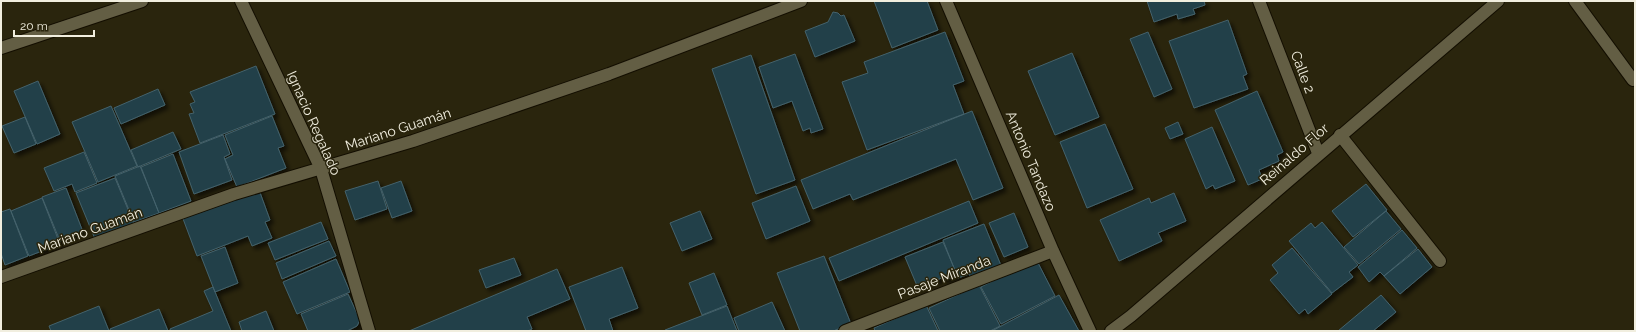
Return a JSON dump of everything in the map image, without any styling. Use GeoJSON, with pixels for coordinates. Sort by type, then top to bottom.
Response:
{"type":"FeatureCollection","features":[{"type":"Feature","properties":{"kind":"street"},"geometry":{"type":"LineString","coordinates":[[1,48],[142,1]]}},
{"type":"Feature","properties":{"kind":"street","name":"Ignacio Regalado"},"geometry":{"type":"LineString","coordinates":[[241,1],[321,168],[369,331]]}},
{"type":"Feature","properties":{"kind":"street","name":"Mariano Guamán"},"geometry":{"type":"LineString","coordinates":[[1,277],[234,194],[413,141],[609,74],[801,1]]}},
{"type":"Feature","properties":{"kind":"street","name":"Antonio Tandazo"},"geometry":{"type":"LineString","coordinates":[[946,1],[1053,251],[1090,331]]}},
{"type":"Feature","properties":{"kind":"street","name":"Calle 2"},"geometry":{"type":"LineString","coordinates":[[1259,1],[1318,153]]}},
{"type":"Feature","properties":{"kind":"street","name":"Reinaldo Flor"},"geometry":{"type":"LineString","coordinates":[[1111,331],[1131,316],[1318,153],[1498,1]]}},
{"type":"Feature","properties":{"kind":"street"},"geometry":{"type":"LineString","coordinates":[[1575,1],[1633,80]]}},
{"type":"Feature","properties":{"kind":"street"},"geometry":{"type":"LineString","coordinates":[[1340,135],[1440,261]]}},
{"type":"Feature","properties":{"kind":"street","name":"Pasaje Miranda"},"geometry":{"type":"LineString","coordinates":[[845,331],[1053,251]]}},
{"type":"Feature","properties":{"kind":"building"},"geometry":{"type":"Polygon","coordinates":[[[874,1],[927,1],[938,30],[892,48],[874,1]]]}},
{"type":"Feature","properties":{"kind":"building"},"geometry":{"type":"Polygon","coordinates":[[[1147,1],[1204,1],[1205,5],[1193,9],[1195,14],[1178,19],[1177,14],[1154,22],[1147,1]]]}},
{"type":"Feature","properties":{"kind":"building"},"geometry":{"type":"Polygon","coordinates":[[[833,12],[838,13],[841,16],[844,15],[855,41],[815,57],[805,31],[828,22],[833,12]]]}},
{"type":"Feature","properties":{"kind":"building"},"geometry":{"type":"Polygon","coordinates":[[[1228,20],[1247,74],[1243,76],[1248,89],[1194,108],[1169,41],[1228,20]]]}},
{"type":"Feature","properties":{"kind":"building"},"geometry":{"type":"Polygon","coordinates":[[[945,32],[964,81],[953,85],[964,114],[867,150],[842,82],[868,73],[864,62],[945,32]]]}},
{"type":"Feature","properties":{"kind":"building"},"geometry":{"type":"Polygon","coordinates":[[[1148,32],[1172,89],[1154,97],[1130,39],[1148,32]]]}},
{"type":"Feature","properties":{"kind":"building"},"geometry":{"type":"Polygon","coordinates":[[[1072,53],[1099,117],[1055,135],[1028,71],[1072,53]]]}},
{"type":"Feature","properties":{"kind":"building"},"geometry":{"type":"Polygon","coordinates":[[[795,54],[823,129],[811,133],[810,128],[803,131],[792,101],[773,108],[759,67],[795,54]]]}},
{"type":"Feature","properties":{"kind":"building"},"geometry":{"type":"Polygon","coordinates":[[[751,55],[795,180],[756,194],[712,69],[751,55]]]}},
{"type":"Feature","properties":{"kind":"building"},"geometry":{"type":"Polygon","coordinates":[[[256,66],[275,114],[200,143],[189,114],[194,113],[190,104],[195,102],[190,92],[256,66]]]}},
{"type":"Feature","properties":{"kind":"building"},"geometry":{"type":"Polygon","coordinates":[[[38,81],[60,134],[37,144],[14,91],[38,81]]]}},
{"type":"Feature","properties":{"kind":"building"},"geometry":{"type":"Polygon","coordinates":[[[158,89],[165,105],[121,124],[114,108],[158,89]]]}},
{"type":"Feature","properties":{"kind":"building"},"geometry":{"type":"Polygon","coordinates":[[[1257,91],[1283,152],[1277,155],[1279,161],[1259,170],[1262,179],[1248,185],[1215,110],[1257,91]]]}},
{"type":"Feature","properties":{"kind":"building"},"geometry":{"type":"Polygon","coordinates":[[[111,106],[137,166],[98,182],[72,122],[111,106]]]}},
{"type":"Feature","properties":{"kind":"building"},"geometry":{"type":"Polygon","coordinates":[[[972,111],[1003,188],[973,200],[956,159],[853,200],[850,194],[813,209],[801,180],[972,111]]]}},
{"type":"Feature","properties":{"kind":"building"},"geometry":{"type":"Polygon","coordinates":[[[272,116],[284,146],[278,148],[286,168],[237,187],[225,159],[233,155],[225,135],[272,116]]]}},
{"type":"Feature","properties":{"kind":"building"},"geometry":{"type":"Polygon","coordinates":[[[25,117],[36,144],[14,153],[2,126],[25,117]]]}},
{"type":"Feature","properties":{"kind":"building"},"geometry":{"type":"Polygon","coordinates":[[[1178,122],[1183,134],[1170,139],[1165,128],[1178,122]]]}},
{"type":"Feature","properties":{"kind":"building"},"geometry":{"type":"Polygon","coordinates":[[[1105,124],[1133,189],[1087,208],[1060,142],[1105,124]]]}},
{"type":"Feature","properties":{"kind":"building"},"geometry":{"type":"Polygon","coordinates":[[[1212,127],[1235,181],[1215,189],[1213,185],[1206,189],[1185,139],[1212,127]]]}},
{"type":"Feature","properties":{"kind":"building"},"geometry":{"type":"Polygon","coordinates":[[[173,132],[181,149],[138,167],[131,150],[173,132]]]}},
{"type":"Feature","properties":{"kind":"building"},"geometry":{"type":"Polygon","coordinates":[[[223,135],[230,154],[224,157],[232,180],[194,194],[179,152],[223,135]]]}},
{"type":"Feature","properties":{"kind":"building"},"geometry":{"type":"Polygon","coordinates":[[[84,152],[97,183],[75,192],[72,184],[54,191],[44,168],[84,152]]]}},
{"type":"Feature","properties":{"kind":"building"},"geometry":{"type":"Polygon","coordinates":[[[173,154],[191,201],[159,213],[141,167],[173,154]]]}},
{"type":"Feature","properties":{"kind":"building"},"geometry":{"type":"Polygon","coordinates":[[[140,166],[159,213],[134,222],[115,176],[140,166]]]}},
{"type":"Feature","properties":{"kind":"building"},"geometry":{"type":"Polygon","coordinates":[[[115,178],[134,224],[95,239],[76,193],[115,178]]]}},
{"type":"Feature","properties":{"kind":"building"},"geometry":{"type":"Polygon","coordinates":[[[378,181],[387,209],[355,220],[345,191],[378,181]]]}},
{"type":"Feature","properties":{"kind":"building"},"geometry":{"type":"Polygon","coordinates":[[[401,181],[412,211],[392,218],[381,188],[401,181]]]}},
{"type":"Feature","properties":{"kind":"building"},"geometry":{"type":"Polygon","coordinates":[[[1366,184],[1387,210],[1353,237],[1332,211],[1366,184]]]}},
{"type":"Feature","properties":{"kind":"building"},"geometry":{"type":"Polygon","coordinates":[[[796,186],[810,221],[766,239],[752,203],[796,186]]]}},
{"type":"Feature","properties":{"kind":"building"},"geometry":{"type":"Polygon","coordinates":[[[258,187],[270,220],[265,222],[272,238],[252,246],[248,236],[197,256],[182,216],[258,187]]]}},
{"type":"Feature","properties":{"kind":"building"},"geometry":{"type":"Polygon","coordinates":[[[66,188],[83,232],[60,241],[42,197],[66,188]]]}},
{"type":"Feature","properties":{"kind":"building"},"geometry":{"type":"Polygon","coordinates":[[[1174,193],[1186,221],[1158,233],[1162,241],[1119,261],[1100,220],[1149,198],[1151,203],[1174,193]]]}},
{"type":"Feature","properties":{"kind":"building"},"geometry":{"type":"Polygon","coordinates":[[[42,198],[60,244],[29,256],[11,211],[42,198]]]}},
{"type":"Feature","properties":{"kind":"building"},"geometry":{"type":"Polygon","coordinates":[[[969,201],[978,223],[839,281],[829,258],[969,201]]]}},
{"type":"Feature","properties":{"kind":"building"},"geometry":{"type":"Polygon","coordinates":[[[10,209],[28,256],[5,265],[1,253],[1,212],[10,209]]]}},
{"type":"Feature","properties":{"kind":"building"},"geometry":{"type":"Polygon","coordinates":[[[700,211],[712,239],[682,251],[670,223],[700,211]]]}},
{"type":"Feature","properties":{"kind":"building"},"geometry":{"type":"Polygon","coordinates":[[[1386,211],[1401,229],[1359,264],[1344,247],[1386,211]]]}},
{"type":"Feature","properties":{"kind":"building"},"geometry":{"type":"Polygon","coordinates":[[[1014,213],[1028,247],[1004,257],[989,223],[1014,213]]]}},
{"type":"Feature","properties":{"kind":"building"},"geometry":{"type":"Polygon","coordinates":[[[321,222],[328,239],[275,260],[268,243],[321,222]]]}},
{"type":"Feature","properties":{"kind":"building"},"geometry":{"type":"Polygon","coordinates":[[[1322,222],[1358,265],[1349,272],[1353,277],[1332,293],[1289,241],[1311,223],[1315,228],[1322,222]]]}},
{"type":"Feature","properties":{"kind":"building"},"geometry":{"type":"Polygon","coordinates":[[[984,224],[1002,268],[972,280],[969,274],[958,278],[943,240],[984,224]]]}},
{"type":"Feature","properties":{"kind":"building"},"geometry":{"type":"Polygon","coordinates":[[[1402,230],[1417,248],[1384,276],[1380,272],[1369,282],[1358,267],[1402,230]]]}},
{"type":"Feature","properties":{"kind":"building"},"geometry":{"type":"Polygon","coordinates":[[[329,241],[336,256],[282,279],[276,263],[329,241]]]}},
{"type":"Feature","properties":{"kind":"building"},"geometry":{"type":"Polygon","coordinates":[[[943,242],[957,275],[945,280],[944,277],[918,288],[905,257],[943,242]]]}},
{"type":"Feature","properties":{"kind":"building"},"geometry":{"type":"Polygon","coordinates":[[[225,247],[238,283],[215,292],[201,256],[225,247]]]}},
{"type":"Feature","properties":{"kind":"building"},"geometry":{"type":"Polygon","coordinates":[[[1292,248],[1332,294],[1308,314],[1305,309],[1299,314],[1270,280],[1278,273],[1272,265],[1292,248]]]}},
{"type":"Feature","properties":{"kind":"building"},"geometry":{"type":"Polygon","coordinates":[[[1418,249],[1432,267],[1400,294],[1384,276],[1418,249]]]}},
{"type":"Feature","properties":{"kind":"building"},"geometry":{"type":"Polygon","coordinates":[[[824,256],[851,324],[833,331],[800,331],[777,273],[824,256]]]}},
{"type":"Feature","properties":{"kind":"building"},"geometry":{"type":"Polygon","coordinates":[[[514,258],[521,275],[486,288],[479,270],[514,258]]]}},
{"type":"Feature","properties":{"kind":"building"},"geometry":{"type":"Polygon","coordinates":[[[336,259],[350,292],[297,314],[283,282],[336,259]]]}},
{"type":"Feature","properties":{"kind":"building"},"geometry":{"type":"Polygon","coordinates":[[[1036,259],[1055,296],[1001,324],[981,287],[1036,259]]]}},
{"type":"Feature","properties":{"kind":"building"},"geometry":{"type":"Polygon","coordinates":[[[622,267],[638,308],[609,319],[613,331],[586,331],[569,287],[622,267]]]}},
{"type":"Feature","properties":{"kind":"building"},"geometry":{"type":"Polygon","coordinates":[[[557,269],[570,299],[527,317],[532,329],[528,331],[409,331],[557,269]]]}},
{"type":"Feature","properties":{"kind":"building"},"geometry":{"type":"Polygon","coordinates":[[[714,273],[727,305],[702,315],[689,283],[714,273]]]}},
{"type":"Feature","properties":{"kind":"building"},"geometry":{"type":"Polygon","coordinates":[[[979,285],[1000,326],[990,331],[940,331],[929,308],[979,285]]]}},
{"type":"Feature","properties":{"kind":"building"},"geometry":{"type":"Polygon","coordinates":[[[213,287],[231,331],[171,331],[170,329],[213,311],[204,291],[213,287]]]}},
{"type":"Feature","properties":{"kind":"building"},"geometry":{"type":"Polygon","coordinates":[[[348,294],[360,320],[357,326],[347,331],[308,331],[301,314],[348,294]]]}},
{"type":"Feature","properties":{"kind":"building"},"geometry":{"type":"Polygon","coordinates":[[[1059,295],[1079,331],[992,331],[1059,295]]]}},
{"type":"Feature","properties":{"kind":"building"},"geometry":{"type":"Polygon","coordinates":[[[1381,295],[1396,312],[1373,331],[1338,331],[1381,295]]]}},
{"type":"Feature","properties":{"kind":"building"},"geometry":{"type":"Polygon","coordinates":[[[772,302],[785,331],[739,331],[734,318],[772,302]]]}},
{"type":"Feature","properties":{"kind":"building"},"geometry":{"type":"Polygon","coordinates":[[[926,305],[938,331],[875,331],[874,328],[926,305]]]}},
{"type":"Feature","properties":{"kind":"building"},"geometry":{"type":"Polygon","coordinates":[[[99,306],[109,331],[51,331],[49,326],[99,306]]]}},
{"type":"Feature","properties":{"kind":"building"},"geometry":{"type":"Polygon","coordinates":[[[727,306],[737,331],[665,331],[665,330],[727,306]]]}},
{"type":"Feature","properties":{"kind":"building"},"geometry":{"type":"Polygon","coordinates":[[[159,309],[168,331],[111,331],[110,329],[159,309]]]}},
{"type":"Feature","properties":{"kind":"building"},"geometry":{"type":"Polygon","coordinates":[[[266,311],[274,331],[242,331],[239,322],[266,311]]]}}]}
